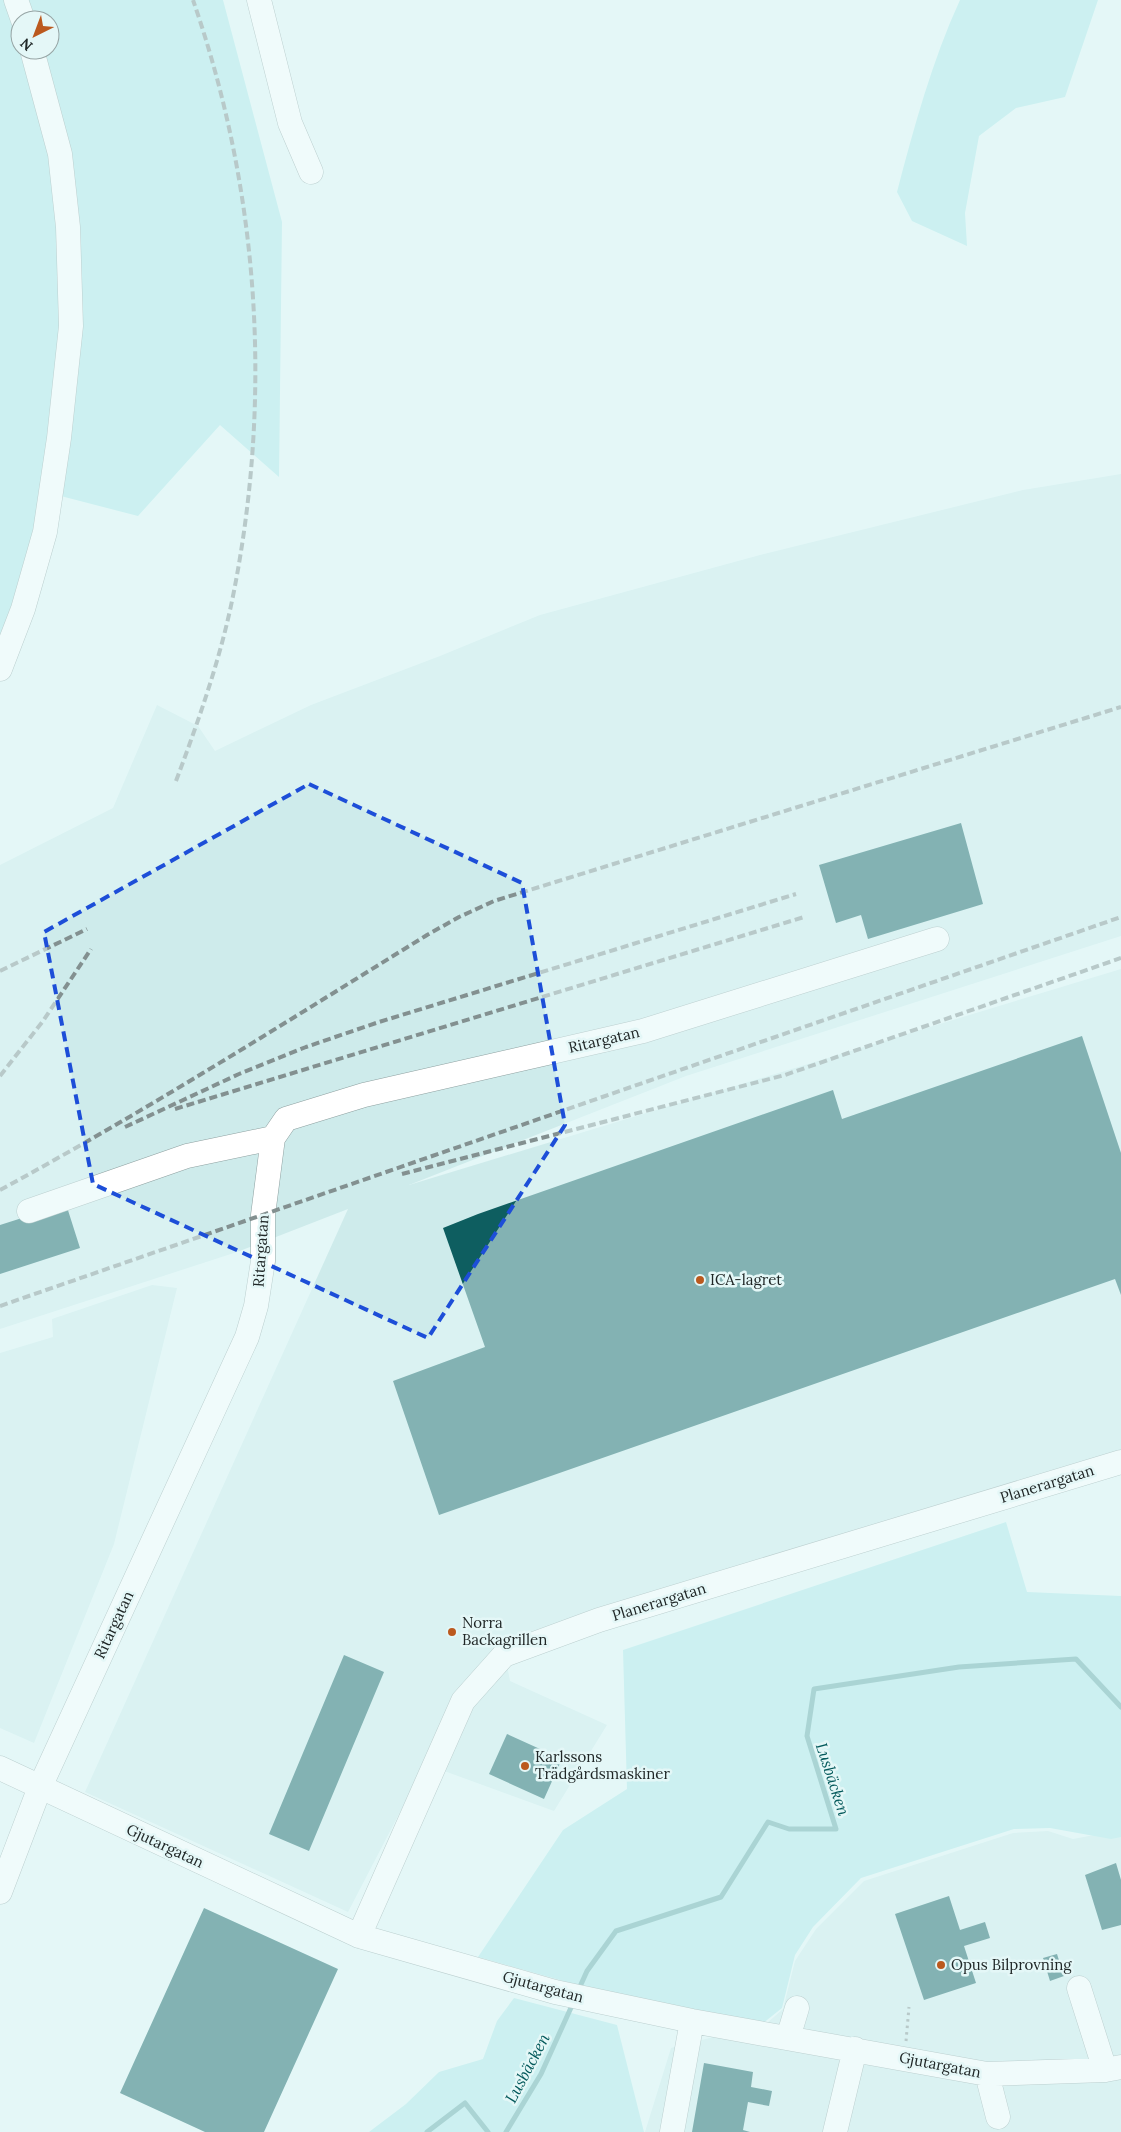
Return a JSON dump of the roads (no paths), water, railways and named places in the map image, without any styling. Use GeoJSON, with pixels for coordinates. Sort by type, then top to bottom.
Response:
{"type":"FeatureCollection","features":[{"type":"Feature","properties":{"kind":"street"},"geometry":{"type":"LineString","coordinates":[[259,0],[290,123],[311,172]]}},
{"type":"Feature","properties":{"kind":"street"},"geometry":{"type":"LineString","coordinates":[[0,669],[23,609],[45,532],[59,438],[71,326],[68,227],[60,154],[35,60]]}},
{"type":"Feature","properties":{"kind":"street","name":"Ritargatan"},"geometry":{"type":"LineString","coordinates":[[0,1892],[40,1787],[247,1337],[256,1306],[263,1261],[264,1215],[273,1138],[286,1118],[364,1095],[643,1031],[937,939]]}},
{"type":"Feature","properties":{"kind":"street"},"geometry":{"type":"LineString","coordinates":[[29,1212],[187,1156],[273,1138]]}},
{"type":"Feature","properties":{"kind":"street","name":"Planerargatan"},"geometry":{"type":"LineString","coordinates":[[359,1936],[464,1701],[504,1655],[599,1620],[1121,1462]]}},
{"type":"Feature","properties":{"kind":"street","name":"Gjutargatan"},"geometry":{"type":"LineString","coordinates":[[0,1768],[359,1936],[555,1992],[692,2021],[987,2074],[1113,2068]]}},
{"type":"Feature","properties":{"kind":"street"},"geometry":{"type":"LineString","coordinates":[[1079,1988],[1113,2068]]}},
{"type":"Feature","properties":{"kind":"street"},"geometry":{"type":"LineString","coordinates":[[788,2038],[797,2008]]}},
{"type":"Feature","properties":{"kind":"street"},"geometry":{"type":"LineString","coordinates":[[672,2132],[692,2021]]}},
{"type":"Feature","properties":{"kind":"street"},"geometry":{"type":"LineString","coordinates":[[835,2132],[855,2049]]}},
{"type":"Feature","properties":{"kind":"street"},"geometry":{"type":"LineString","coordinates":[[987,2074],[998,2117]]}},
{"type":"Feature","properties":{"kind":"waterway","name":"Lusbäcken"},"geometry":{"type":"LineString","coordinates":[[578,1991],[587,1971],[616,1931],[721,1897],[768,1822],[789,1829],[836,1829],[807,1736],[814,1689],[959,1667],[1076,1659],[1121,1707]]}},
{"type":"Feature","properties":{"kind":"waterway","name":"Lusbäcken"},"geometry":{"type":"LineString","coordinates":[[506,2132],[541,2074],[574,2001]]}},
{"type":"Feature","properties":{"kind":"waterway","name":"Lusbäcken"},"geometry":{"type":"LineString","coordinates":[[427,2132],[465,2103],[488,2132]]}},
{"type":"Feature","properties":{"kind":"railway"},"geometry":{"type":"LineString","coordinates":[[176,781],[207,692],[221,647],[232,601],[245,525],[253,450],[255,374],[253,298],[246,222],[233,147],[216,73],[193,0]]}},
{"type":"Feature","properties":{"kind":"railway"},"geometry":{"type":"LineString","coordinates":[[0,1190],[162,1098],[427,935],[459,917],[494,901],[1121,707]]}},
{"type":"Feature","properties":{"kind":"railway"},"geometry":{"type":"LineString","coordinates":[[125,1127],[239,1074],[306,1047],[379,1022],[796,894]]}},
{"type":"Feature","properties":{"kind":"railway"},"geometry":{"type":"LineString","coordinates":[[175,1109],[804,917]]}},
{"type":"Feature","properties":{"kind":"railway"},"geometry":{"type":"LineString","coordinates":[[0,1306],[1121,917]]}},
{"type":"Feature","properties":{"kind":"railway"},"geometry":{"type":"LineString","coordinates":[[0,971],[87,929]]}},
{"type":"Feature","properties":{"kind":"railway"},"geometry":{"type":"LineString","coordinates":[[0,1076],[43,1021],[91,949]]}},
{"type":"Feature","properties":{"kind":"railway"},"geometry":{"type":"LineString","coordinates":[[402,1174],[785,1075],[1121,958]]}},
{"type":"Feature","properties":{"kind":"place","name":"ICA-lagret"},"geometry":{"type":"Point","coordinates":[700,1280]}},
{"type":"Feature","properties":{"kind":"place","name":"Norra Backagrillen"},"geometry":{"type":"Point","coordinates":[452,1632]}},
{"type":"Feature","properties":{"kind":"place","name":"Karlssons Trädgårdsmaskiner"},"geometry":{"type":"Point","coordinates":[525,1766]}},
{"type":"Feature","properties":{"kind":"place","name":"Opus Bilprovning"},"geometry":{"type":"Point","coordinates":[941,1965]}}]}
